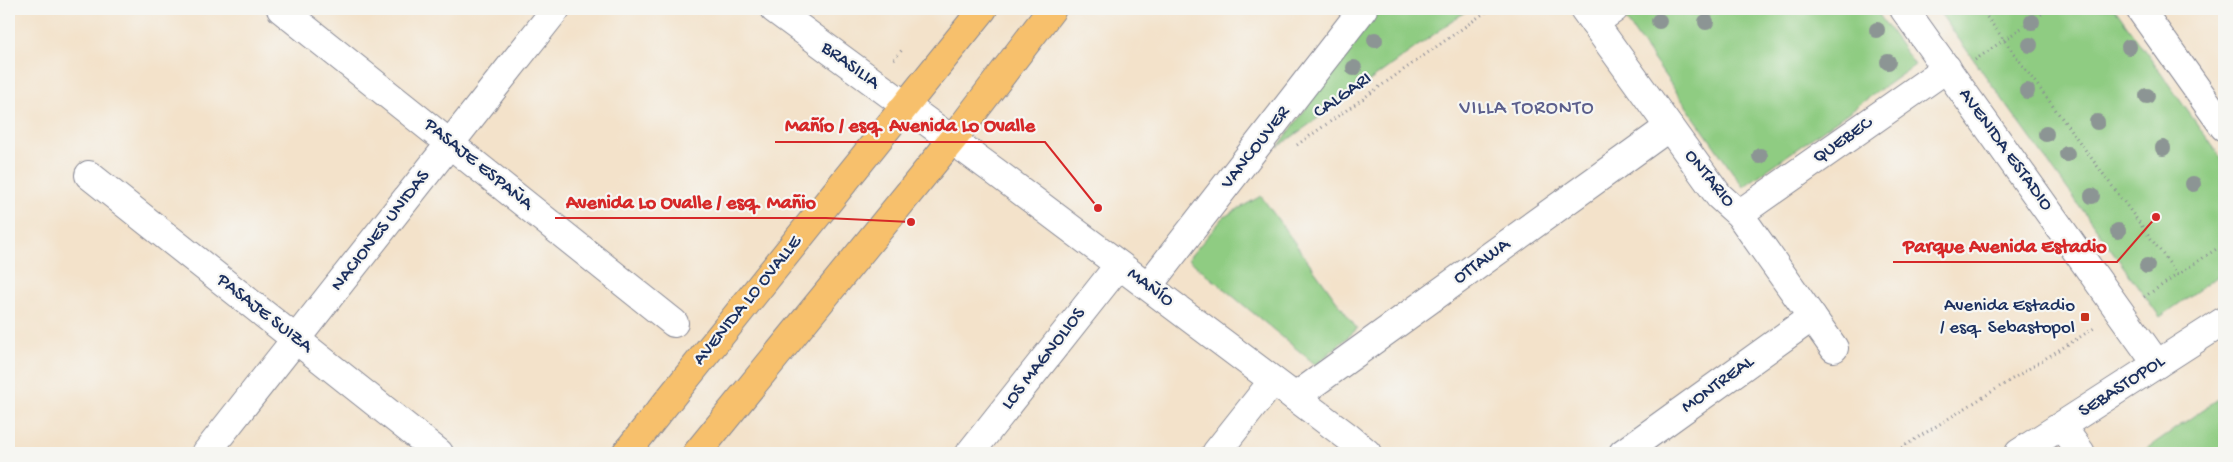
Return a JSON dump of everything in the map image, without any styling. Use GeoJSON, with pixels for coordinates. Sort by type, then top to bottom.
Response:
{"type":"FeatureCollection","features":[{"type":"Feature","properties":{"kind":"main road","name":"AVENIDA LO OVALLE"},"geometry":{"type":"LineString","coordinates":[[626,453],[983,9]]}},
{"type":"Feature","properties":{"kind":"main road"},"geometry":{"type":"LineString","coordinates":[[697,453],[952,140],[1052,9]]}},
{"type":"Feature","properties":{"kind":"street","name":"PASAJE ESPAÑA"},"geometry":{"type":"LineString","coordinates":[[281,9],[674,323]]}},
{"type":"Feature","properties":{"kind":"street","name":"NACIONES UNIDAS"},"geometry":{"type":"LineString","coordinates":[[206,453],[556,9]]}},
{"type":"Feature","properties":{"kind":"street","name":"BRASILIA"},"geometry":{"type":"LineString","coordinates":[[774,9],[952,140]]}},
{"type":"Feature","properties":{"kind":"street","name":"VANCOUVER"},"geometry":{"type":"LineString","coordinates":[[1148,286],[1363,9]]}},
{"type":"Feature","properties":{"kind":"street","name":"AVENIDA ESTADIO"},"geometry":{"type":"LineString","coordinates":[[1904,9],[2157,364]]}},
{"type":"Feature","properties":{"kind":"street"},"geometry":{"type":"LineString","coordinates":[[2140,9],[2224,127]]}},
{"type":"Feature","properties":{"kind":"street","name":"ONTARIO"},"geometry":{"type":"LineString","coordinates":[[1597,13],[1669,127],[1719,196],[1739,214],[1834,348]]}},
{"type":"Feature","properties":{"kind":"street","name":"QUEBEC"},"geometry":{"type":"LineString","coordinates":[[1739,214],[1947,68]]}},
{"type":"Feature","properties":{"kind":"street","name":"OTTAWA"},"geometry":{"type":"LineString","coordinates":[[1295,398],[1669,127]]}},
{"type":"Feature","properties":{"kind":"street","name":"MAÑÍO"},"geometry":{"type":"LineString","coordinates":[[952,140],[1357,445],[1384,453]]}},
{"type":"Feature","properties":{"kind":"street","name":"PASAJE SUIZA"},"geometry":{"type":"LineString","coordinates":[[90,175],[439,453]]}},
{"type":"Feature","properties":{"kind":"street","name":"LOS MAGNOLIOS"},"geometry":{"type":"LineString","coordinates":[[970,453],[1119,265]]}},
{"type":"Feature","properties":{"kind":"street","name":"MONTREAL"},"geometry":{"type":"LineString","coordinates":[[1623,453],[1812,317]]}},
{"type":"Feature","properties":{"kind":"street","name":"SEBASTOPOL"},"geometry":{"type":"LineString","coordinates":[[2019,453],[2224,321]]}},
{"type":"Feature","properties":{"kind":"street"},"geometry":{"type":"LineString","coordinates":[[1216,453],[1273,381]]}},
{"type":"Feature","properties":{"kind":"street"},"geometry":{"type":"LineString","coordinates":[[2062,427],[2081,453]]}},
{"type":"Feature","properties":{"kind":"path","name":"CALGARI"},"geometry":{"type":"LineString","coordinates":[[1291,150],[1490,9]]}},
{"type":"Feature","properties":{"kind":"path"},"geometry":{"type":"LineString","coordinates":[[1981,9],[2178,275]]}},
{"type":"Feature","properties":{"kind":"path"},"geometry":{"type":"LineString","coordinates":[[2004,40],[2049,9]]}},
{"type":"Feature","properties":{"kind":"path"},"geometry":{"type":"LineString","coordinates":[[1893,453],[2120,312],[2224,244]]}},
{"type":"Feature","properties":{"kind":"green space"},"geometry":{"type":"Polygon","coordinates":[[[1378,9],[1469,9],[1278,147],[1378,9]]]}},
{"type":"Feature","properties":{"kind":"green space"},"geometry":{"type":"Polygon","coordinates":[[[1640,9],[1875,9],[1915,65],[1743,187],[1625,19],[1640,9]]]}},
{"type":"Feature","properties":{"kind":"green space"},"geometry":{"type":"Polygon","coordinates":[[[1937,9],[2115,9],[2224,162],[2224,272],[2160,317],[1937,9]]]}},
{"type":"Feature","properties":{"kind":"green space"},"geometry":{"type":"Polygon","coordinates":[[[1261,196],[1357,329],[1316,365],[1188,259],[1224,217],[1261,196]]]}},
{"type":"Feature","properties":{"kind":"green space"},"geometry":{"type":"Polygon","coordinates":[[[2224,395],[2224,453],[2140,453],[2224,395]]]}},
{"type":"Feature","properties":{"kind":"place","name":"Mañío / esq. Avenida Lo Ovalle"},"geometry":{"type":"Point","coordinates":[1098,208]}},
{"type":"Feature","properties":{"kind":"place","name":"Parque Avenida Estadio"},"geometry":{"type":"Point","coordinates":[2156,217]}},
{"type":"Feature","properties":{"kind":"place","name":"Avenida Lo Ovalle / esq. Mañio"},"geometry":{"type":"Point","coordinates":[911,222]}},
{"type":"Feature","properties":{"kind":"place","name":"Avenida Estadio / esq. Sebastopol"},"geometry":{"type":"Point","coordinates":[2085,317]}},
{"type":"Feature","properties":{"kind":"district","name":"VILLA TORONTO"},"geometry":{"type":"Point","coordinates":[1527,109]}}]}
